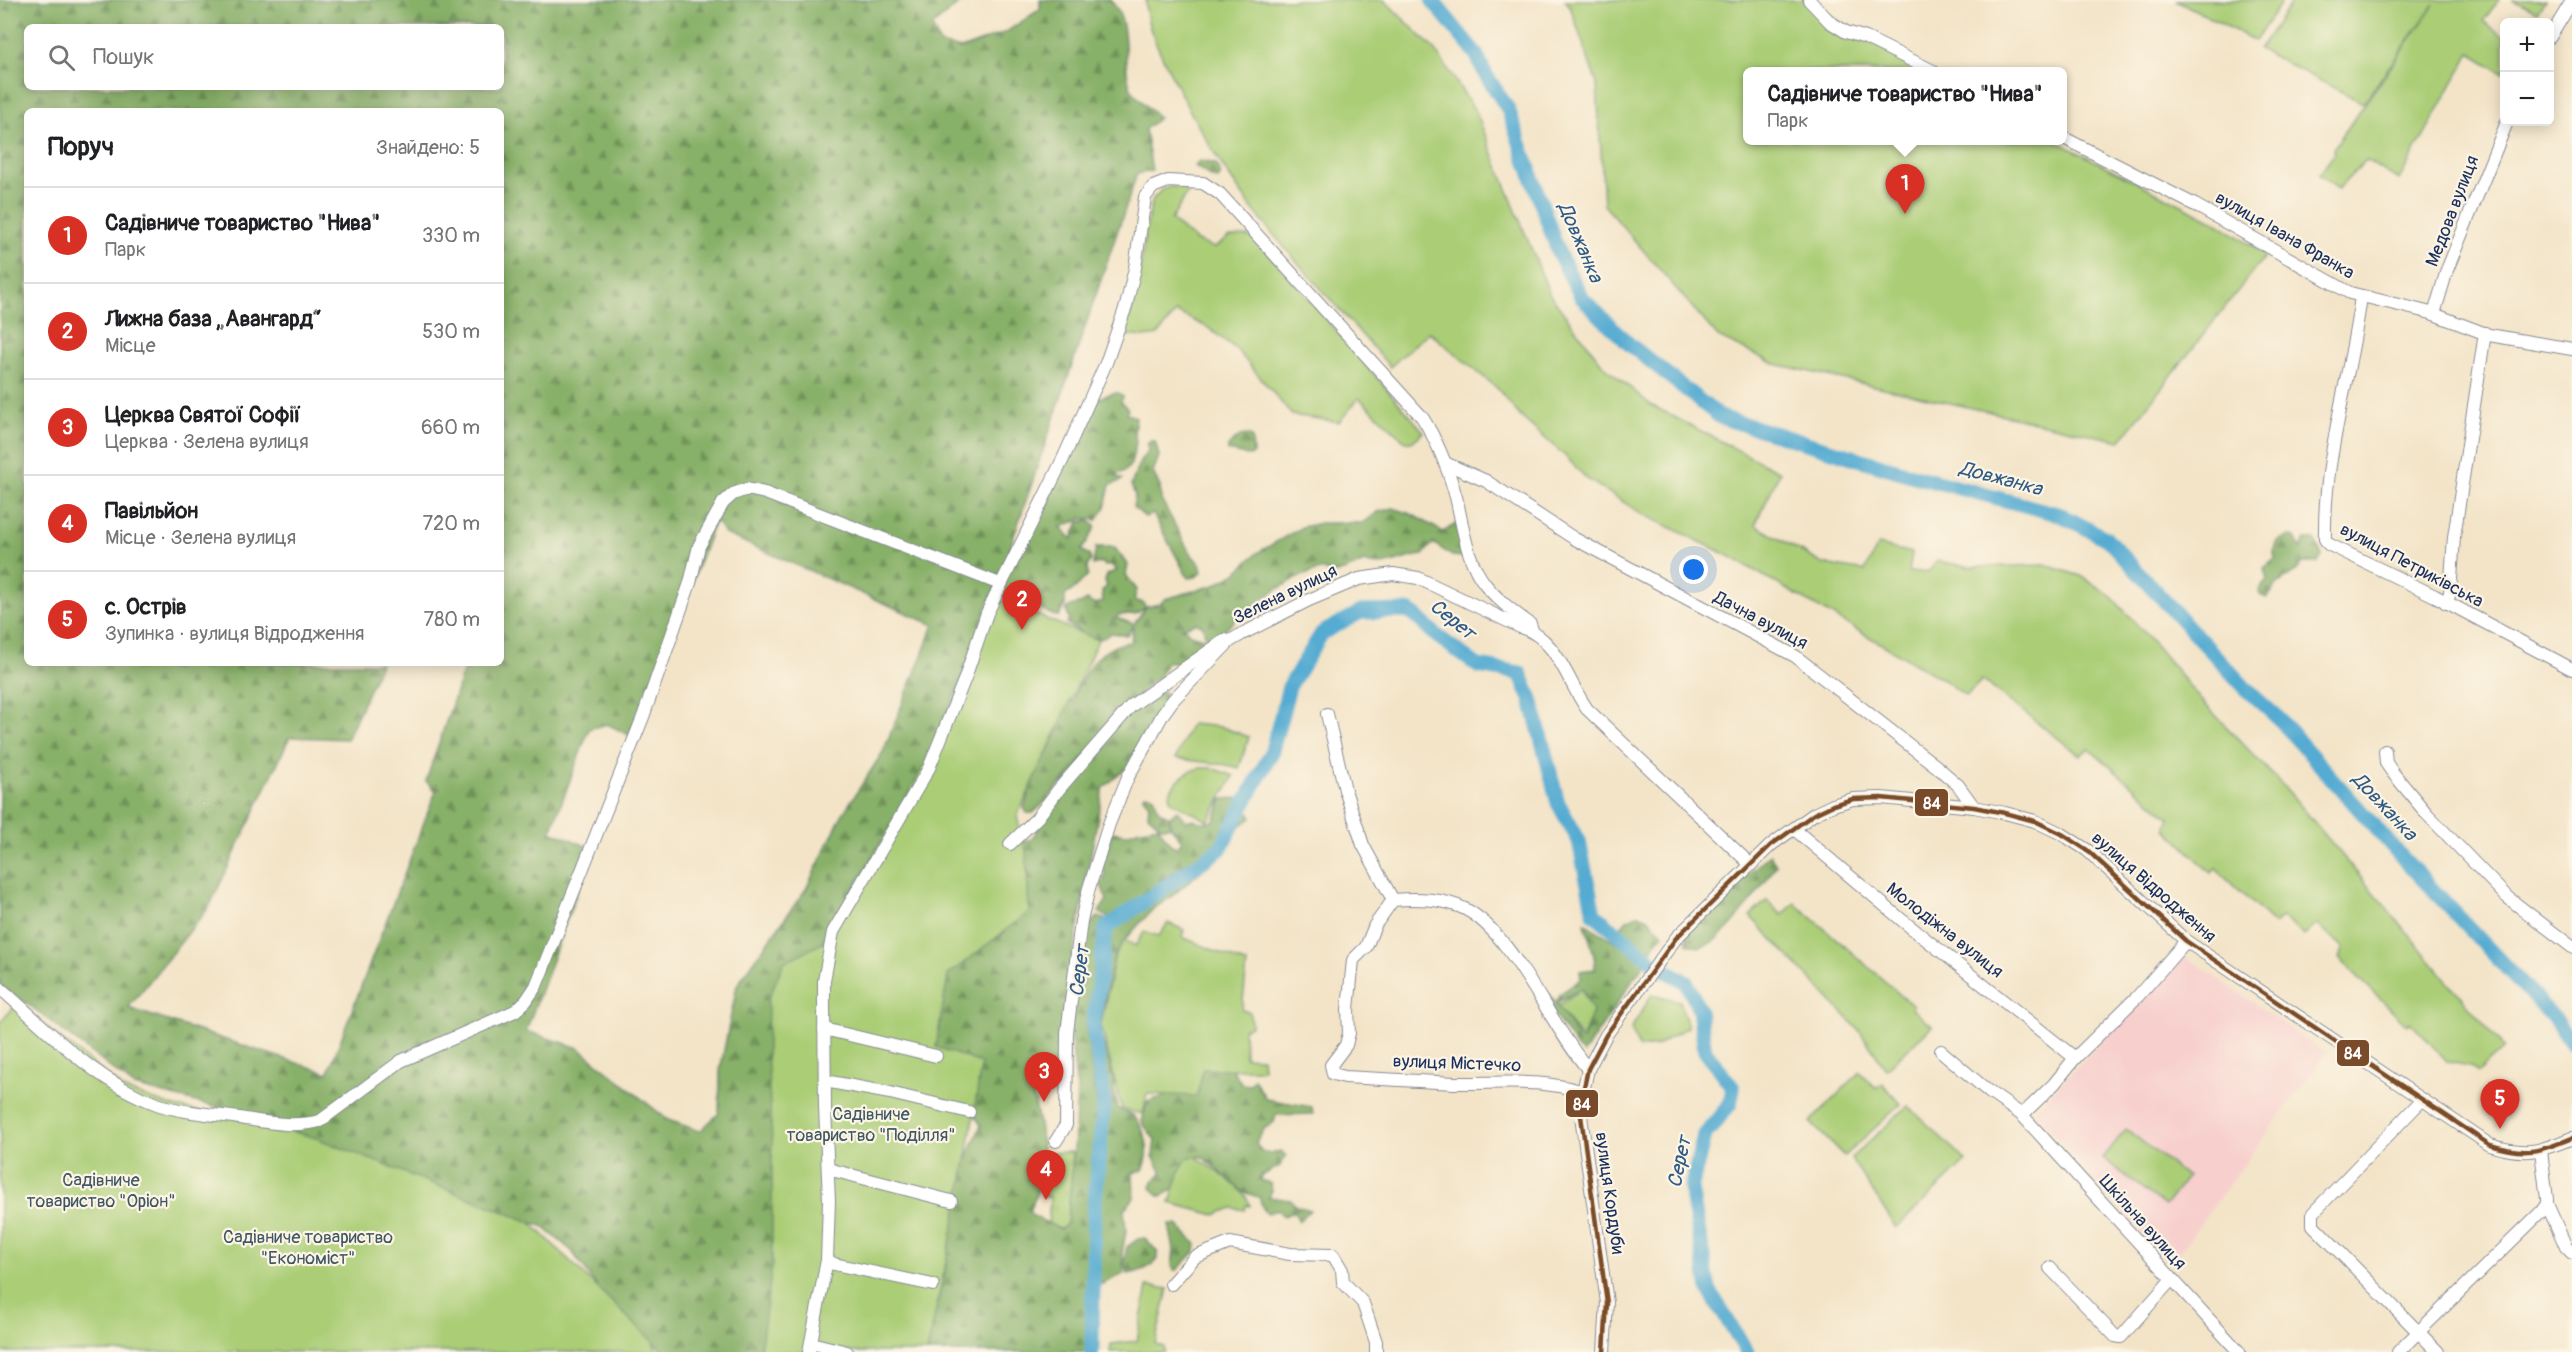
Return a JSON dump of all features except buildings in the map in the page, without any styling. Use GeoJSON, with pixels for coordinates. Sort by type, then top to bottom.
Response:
{"type":"FeatureCollection","features":[{"type":"Feature","properties":{"kind":"street"},"geometry":{"type":"LineString","coordinates":[[1809,0],[1830,22],[1846,32],[1866,38],[1923,67]]}},
{"type":"Feature","properties":{"kind":"street"},"geometry":{"type":"LineString","coordinates":[[2554,31],[2572,2]]}},
{"type":"Feature","properties":{"kind":"street","name":"Медова вулиця"},"geometry":{"type":"LineString","coordinates":[[2434,314],[2447,270],[2505,126]]}},
{"type":"Feature","properties":{"kind":"street","name":"вулиця Івана Франка"},"geometry":{"type":"LineString","coordinates":[[2067,140],[2205,210],[2350,293],[2434,314],[2486,333],[2572,349]]}},
{"type":"Feature","properties":{"kind":"street"},"geometry":{"type":"LineString","coordinates":[[847,1352],[810,1347],[827,1260],[828,1169],[824,981],[833,932],[929,768],[965,678],[987,613],[1063,459],[1109,354],[1126,306],[1145,197],[1153,187],[1168,180],[1203,183],[1227,201],[1422,417],[1437,442],[1445,463],[1474,566],[1484,583],[1530,624],[1532,630]]}},
{"type":"Feature","properties":{"kind":"street","name":"вулиця Петриківська"},"geometry":{"type":"LineString","coordinates":[[2361,296],[2328,488],[2325,539],[2328,544],[2337,549],[2572,669]]}},
{"type":"Feature","properties":{"kind":"street"},"geometry":{"type":"LineString","coordinates":[[2446,603],[2450,593],[2454,537],[2486,333]]}},
{"type":"Feature","properties":{"kind":"street","name":"Дачна вулиця"},"geometry":{"type":"LineString","coordinates":[[1445,463],[1486,481],[1575,539],[1795,656],[1936,766],[1958,785],[1974,807]]}},
{"type":"Feature","properties":{"kind":"street"},"geometry":{"type":"LineString","coordinates":[[0,988],[58,1040],[110,1081],[158,1104],[190,1112],[286,1124],[304,1125],[320,1121],[401,1061],[435,1044],[500,1020],[526,1001],[536,986],[643,717],[679,616],[699,546],[723,502],[733,494],[747,489],[765,493],[1000,584]]}},
{"type":"Feature","properties":{"kind":"street","name":"Зелена вулиця"},"geometry":{"type":"LineString","coordinates":[[1056,1141],[1066,1125],[1067,1033],[1081,921],[1109,824],[1128,777],[1168,707],[1230,641],[1337,587],[1359,579],[1393,574],[1418,578],[1520,627],[1532,630],[1545,641],[1561,664],[1587,710],[1750,864]]}},
{"type":"Feature","properties":{"kind":"street"},"geometry":{"type":"LineString","coordinates":[[1010,844],[1036,818],[1131,706],[1222,641],[1242,634]]}},
{"type":"Feature","properties":{"kind":"street"},"geometry":{"type":"LineString","coordinates":[[1327,714],[1345,790],[1363,845],[1393,900],[1414,898],[1437,900],[1463,908],[1476,916],[1513,956],[1574,1053],[1588,1069]]}},
{"type":"Feature","properties":{"kind":"street"},"geometry":{"type":"LineString","coordinates":[[2385,751],[2386,763],[2427,814],[2507,897],[2572,947]]}},
{"type":"Feature","properties":{"kind":"street","name":"вулиця Відродження"},"geometry":{"type":"LineString","coordinates":[[1641,983],[1676,939],[1750,864],[1814,814],[1853,799],[1881,798],[1974,807],[2035,821],[2087,850],[2186,941],[2490,1145],[2526,1153],[2541,1151],[2572,1138]]}},
{"type":"Feature","properties":{"kind":"street","name":"Молодіжна вулиця"},"geometry":{"type":"LineString","coordinates":[[1794,829],[1902,921],[1979,980],[2074,1058]]}},
{"type":"Feature","properties":{"kind":"street","name":"вулиця Містечко"},"geometry":{"type":"LineString","coordinates":[[1393,900],[1384,909],[1366,947],[1353,960],[1348,1009],[1351,1021],[1349,1034],[1346,1045],[1331,1065],[1331,1071],[1338,1076],[1345,1077],[1457,1083],[1563,1085],[1582,1092]]}},
{"type":"Feature","properties":{"kind":"street"},"geometry":{"type":"LineString","coordinates":[[2022,1115],[2054,1084],[2074,1058],[2138,996],[2186,941]]}},
{"type":"Feature","properties":{"kind":"street","name":"вулиця Кордуби"},"geometry":{"type":"LineString","coordinates":[[1605,1352],[1607,1303],[1584,1148],[1581,1116],[1582,1092],[1588,1069],[1606,1035],[1641,983]]}},
{"type":"Feature","properties":{"kind":"street"},"geometry":{"type":"LineString","coordinates":[[824,1029],[936,1056]]}},
{"type":"Feature","properties":{"kind":"street","name":"Шкільна вулиця"},"geometry":{"type":"LineString","coordinates":[[1941,1051],[1989,1092],[2022,1115],[2239,1352]]}},
{"type":"Feature","properties":{"kind":"street"},"geometry":{"type":"LineString","coordinates":[[825,1080],[969,1112]]}},
{"type":"Feature","properties":{"kind":"street"},"geometry":{"type":"LineString","coordinates":[[2422,1100],[2313,1212],[2312,1218],[2313,1225],[2438,1352]]}},
{"type":"Feature","properties":{"kind":"street"},"geometry":{"type":"LineString","coordinates":[[2541,1151],[2547,1204],[2572,1253]]}},
{"type":"Feature","properties":{"kind":"street"},"geometry":{"type":"LineString","coordinates":[[828,1169],[951,1201]]}},
{"type":"Feature","properties":{"kind":"street"},"geometry":{"type":"LineString","coordinates":[[2398,1352],[2516,1238],[2547,1204]]}},
{"type":"Feature","properties":{"kind":"street"},"geometry":{"type":"LineString","coordinates":[[1171,1284],[1195,1257],[1230,1243],[1290,1254],[1333,1255],[1342,1270],[1343,1282],[1363,1303],[1376,1342],[1376,1352]]}},
{"type":"Feature","properties":{"kind":"street"},"geometry":{"type":"LineString","coordinates":[[827,1260],[834,1264],[933,1285]]}},
{"type":"Feature","properties":{"kind":"street"},"geometry":{"type":"LineString","coordinates":[[2050,1268],[2115,1336],[2121,1337],[2171,1280]]}},
{"type":"Feature","properties":{"kind":"shaded area"},"geometry":{"type":"Polygon","coordinates":[[[2183,955],[2326,1053],[2170,1265],[2034,1112],[2183,955]]]}},
{"type":"Feature","properties":{"kind":"green space"},"geometry":{"type":"Polygon","coordinates":[[[0,0],[963,0],[932,26],[940,44],[961,49],[1006,32],[1040,9],[1040,0],[1110,0],[1117,8],[1124,29],[1127,76],[1130,86],[1139,99],[1159,118],[1145,129],[1152,171],[1137,174],[1000,577],[932,755],[821,944],[788,967],[781,1204],[763,1352],[665,1352],[632,1326],[602,1294],[572,1251],[542,1226],[436,1190],[270,1121],[134,1086],[28,1004],[0,987],[0,0]],[[715,520],[635,738],[607,724],[589,729],[551,831],[593,849],[526,1031],[579,1048],[668,1120],[700,1131],[719,1113],[720,1070],[737,985],[806,889],[842,815],[883,752],[934,625],[725,534],[715,520]]]}},
{"type":"Feature","properties":{"kind":"green space"},"geometry":{"type":"Polygon","coordinates":[[[1146,0],[1384,0],[1436,51],[1476,112],[1550,295],[1603,365],[1651,405],[1780,472],[1755,525],[1823,564],[1865,571],[1878,545],[1912,553],[1909,572],[1929,571],[1937,561],[1971,567],[2045,565],[2081,576],[2110,595],[2200,699],[2289,792],[2504,1048],[2478,1072],[2470,1066],[2448,1062],[2410,1022],[2407,1025],[2339,958],[2344,948],[2317,924],[2304,936],[2282,917],[2274,924],[2216,869],[2211,873],[2166,829],[2170,818],[2089,749],[2080,755],[1982,680],[1966,696],[1942,679],[1731,557],[1641,513],[1587,479],[1521,417],[1497,388],[1429,332],[1390,367],[1267,227],[1225,169],[1187,106],[1159,49],[1149,25],[1146,0]]]}},
{"type":"Feature","properties":{"kind":"green space"},"geometry":{"type":"Polygon","coordinates":[[[1565,0],[1803,0],[1914,67],[1743,67],[1743,145],[2064,145],[2217,223],[2266,255],[2120,441],[1775,364],[1718,337],[1604,205],[1597,84],[1570,6],[1565,0]]]}},
{"type":"Feature","properties":{"kind":"green space"},"geometry":{"type":"Polygon","coordinates":[[[2176,0],[2283,0],[2255,41],[2176,0]]]}},
{"type":"Feature","properties":{"kind":"green space"},"geometry":{"type":"Polygon","coordinates":[[[2293,0],[2499,0],[2483,21],[2500,33],[2500,72],[2470,53],[2399,180],[2366,160],[2338,189],[2319,175],[2334,154],[2333,149],[2434,5],[2363,103],[2259,49],[2293,0]]]}},
{"type":"Feature","properties":{"kind":"green space"},"geometry":{"type":"Polygon","coordinates":[[[2512,0],[2545,0],[2537,12],[2512,0]]]}},
{"type":"Feature","properties":{"kind":"green space"},"geometry":{"type":"Polygon","coordinates":[[[1199,161],[1216,164],[1221,175],[1218,179],[1195,166],[1199,161]]]}},
{"type":"Feature","properties":{"kind":"green space"},"geometry":{"type":"Polygon","coordinates":[[[1191,187],[1171,220],[1197,241],[1214,248],[1229,237],[1247,236],[1257,240],[1424,432],[1412,442],[1404,440],[1359,398],[1339,422],[1292,415],[1236,349],[1207,327],[1176,312],[1158,335],[1144,337],[1125,335],[1136,294],[1153,199],[1163,189],[1191,187]]]}},
{"type":"Feature","properties":{"kind":"green space"},"geometry":{"type":"Polygon","coordinates":[[[1119,393],[1123,397],[1121,402],[1128,409],[1126,414],[1136,417],[1134,431],[1136,442],[1131,464],[1125,471],[1115,475],[1122,479],[1110,485],[1105,508],[1097,520],[1083,518],[1061,527],[1072,539],[1079,522],[1089,520],[1096,527],[1081,550],[1089,555],[1091,560],[1087,567],[1088,575],[1075,589],[1065,595],[1065,606],[1059,616],[1000,596],[995,592],[1098,398],[1119,393]]]}},
{"type":"Feature","properties":{"kind":"green space"},"geometry":{"type":"Polygon","coordinates":[[[1248,435],[1252,438],[1253,454],[1250,456],[1228,451],[1228,446],[1240,436],[1248,435]]]}},
{"type":"Feature","properties":{"kind":"green space"},"geometry":{"type":"Polygon","coordinates":[[[1155,441],[1159,456],[1153,472],[1160,487],[1161,499],[1190,553],[1200,564],[1202,572],[1196,577],[1188,578],[1153,514],[1145,517],[1133,507],[1135,495],[1131,485],[1141,460],[1148,451],[1147,444],[1155,441]]]}},
{"type":"Feature","properties":{"kind":"green space"},"geometry":{"type":"Polygon","coordinates":[[[1393,508],[1411,514],[1443,532],[1456,524],[1466,555],[1464,557],[1452,556],[1433,543],[1423,555],[1387,564],[1364,562],[1337,573],[1320,570],[1278,589],[1237,618],[1215,638],[1206,637],[1202,625],[1196,623],[1181,628],[1190,634],[1204,638],[1206,647],[1181,664],[1168,661],[1159,677],[1150,683],[1043,804],[1033,813],[1027,813],[1024,808],[1032,782],[1059,729],[1058,716],[1062,707],[1074,699],[1077,688],[1087,671],[1102,654],[1123,643],[1131,642],[1133,626],[1127,635],[1111,633],[1100,639],[1094,639],[1067,623],[1069,619],[1066,609],[1068,607],[1087,600],[1093,604],[1103,602],[1102,591],[1107,586],[1105,581],[1107,575],[1117,570],[1111,565],[1105,566],[1102,562],[1093,565],[1096,547],[1114,547],[1128,565],[1126,575],[1137,590],[1134,600],[1144,603],[1145,608],[1135,614],[1118,615],[1116,618],[1134,624],[1146,607],[1160,604],[1165,599],[1215,585],[1236,573],[1257,553],[1302,527],[1321,523],[1363,523],[1378,512],[1393,508]]]}},
{"type":"Feature","properties":{"kind":"green space"},"geometry":{"type":"Polygon","coordinates":[[[2290,536],[2295,538],[2300,549],[2305,540],[2315,540],[2322,556],[2318,563],[2303,563],[2294,573],[2277,585],[2266,598],[2260,595],[2259,591],[2267,580],[2264,568],[2275,559],[2274,552],[2278,541],[2290,536]]]}},
{"type":"Feature","properties":{"kind":"green space","name":"Садівниче товариство \"Поділля\""},"geometry":{"type":"Polygon","coordinates":[[[990,596],[1098,640],[1017,817],[1026,850],[1029,912],[948,975],[936,1047],[981,1063],[964,1172],[927,1352],[760,1352],[772,1267],[772,1142],[767,1050],[768,1000],[784,962],[825,942],[950,719],[990,596]]]}},
{"type":"Feature","properties":{"kind":"green space"},"geometry":{"type":"Polygon","coordinates":[[[1165,692],[1164,706],[1146,728],[1128,767],[1103,788],[1072,960],[1063,1062],[1033,1094],[1043,1153],[1040,1181],[1029,1211],[1033,1216],[1060,1229],[1067,1224],[1077,1087],[1069,1025],[1086,927],[1098,917],[1105,919],[1098,935],[1101,951],[1086,1025],[1101,1133],[1094,1150],[1095,1201],[1087,1234],[1090,1352],[925,1352],[944,1277],[955,1211],[952,1193],[981,1125],[963,1099],[977,1066],[963,1056],[943,1062],[932,1051],[916,933],[993,940],[1001,935],[1015,919],[1025,897],[1028,876],[1026,865],[1020,854],[1001,851],[1032,839],[1069,775],[1126,712],[1155,693],[1165,692]]]}},
{"type":"Feature","properties":{"kind":"green space"},"geometry":{"type":"Polygon","coordinates":[[[1191,724],[1222,727],[1249,737],[1239,768],[1176,758],[1191,724]]]}},
{"type":"Feature","properties":{"kind":"green space"},"geometry":{"type":"Polygon","coordinates":[[[1199,768],[1211,768],[1234,776],[1208,821],[1171,801],[1169,794],[1181,778],[1199,768]]]}},
{"type":"Feature","properties":{"kind":"green space"},"geometry":{"type":"Polygon","coordinates":[[[1145,794],[1154,796],[1158,810],[1169,817],[1170,824],[1170,816],[1177,810],[1186,821],[1194,819],[1209,822],[1214,821],[1222,799],[1241,798],[1243,801],[1231,827],[1216,844],[1170,874],[1141,899],[1109,918],[1099,912],[1107,900],[1101,885],[1106,874],[1100,866],[1106,855],[1112,832],[1127,834],[1158,826],[1170,844],[1177,848],[1182,841],[1170,825],[1161,827],[1148,815],[1149,804],[1143,797],[1145,794]]]}},
{"type":"Feature","properties":{"kind":"green space"},"geometry":{"type":"Polygon","coordinates":[[[1250,813],[1251,818],[1240,826],[1225,851],[1171,897],[1153,909],[1123,942],[1114,958],[1102,1013],[1101,1035],[1114,1079],[1118,1108],[1132,1114],[1138,1122],[1146,1142],[1147,1156],[1143,1170],[1133,1173],[1134,1198],[1124,1210],[1126,1230],[1122,1253],[1124,1273],[1102,1284],[1093,1274],[1096,1262],[1094,1255],[1100,1248],[1097,1243],[1095,1201],[1104,1131],[1102,1123],[1105,1115],[1105,1087],[1097,1079],[1093,1020],[1104,942],[1127,914],[1170,886],[1189,868],[1220,846],[1242,816],[1250,813]]]}},
{"type":"Feature","properties":{"kind":"green space"},"geometry":{"type":"Polygon","coordinates":[[[1770,854],[1776,865],[1753,899],[1731,925],[1709,944],[1700,947],[1687,943],[1686,932],[1770,854]]]}},
{"type":"Feature","properties":{"kind":"green space"},"geometry":{"type":"Polygon","coordinates":[[[1767,900],[1782,915],[1795,903],[1913,1006],[1912,1009],[1932,1026],[1886,1069],[1858,1029],[1750,916],[1767,900]]]}},
{"type":"Feature","properties":{"kind":"green space"},"geometry":{"type":"Polygon","coordinates":[[[1639,914],[1648,918],[1663,934],[1648,953],[1634,944],[1620,928],[1627,920],[1639,914]]]}},
{"type":"Feature","properties":{"kind":"green space"},"geometry":{"type":"Polygon","coordinates":[[[1168,923],[1184,930],[1182,937],[1247,964],[1242,1010],[1250,1012],[1251,1026],[1244,1029],[1245,1057],[1262,1058],[1263,1069],[1203,1069],[1197,1096],[1147,1094],[1143,1114],[1122,1109],[1101,1025],[1114,959],[1124,940],[1136,946],[1144,932],[1159,936],[1168,923]]]}},
{"type":"Feature","properties":{"kind":"green space"},"geometry":{"type":"Polygon","coordinates":[[[1585,923],[1645,962],[1584,1053],[1578,1049],[1537,990],[1539,984],[1556,1003],[1560,994],[1581,979],[1580,971],[1595,969],[1585,923]],[[1582,988],[1556,1003],[1578,1038],[1583,1040],[1591,1014],[1589,1002],[1582,988]]]}},
{"type":"Feature","properties":{"kind":"green space"},"geometry":{"type":"Polygon","coordinates":[[[1581,989],[1593,1011],[1582,1040],[1558,1006],[1581,989]]]}},
{"type":"Feature","properties":{"kind":"green space"},"geometry":{"type":"Polygon","coordinates":[[[1652,994],[1680,1001],[1688,1027],[1656,1046],[1639,1048],[1631,1029],[1652,994]]]}},
{"type":"Feature","properties":{"kind":"green space"},"geometry":{"type":"Polygon","coordinates":[[[17,1003],[125,1090],[175,1107],[255,1121],[316,1138],[530,1222],[653,1342],[657,1352],[0,1352],[0,1023],[17,1003]]]}},
{"type":"Feature","properties":{"kind":"green space"},"geometry":{"type":"Polygon","coordinates":[[[1208,1066],[1230,1066],[1242,1084],[1250,1085],[1254,1079],[1266,1099],[1312,1107],[1313,1114],[1276,1115],[1274,1122],[1264,1129],[1256,1142],[1263,1151],[1269,1153],[1281,1151],[1286,1156],[1280,1166],[1261,1176],[1260,1180],[1270,1183],[1272,1190],[1269,1197],[1291,1200],[1296,1206],[1310,1210],[1299,1221],[1294,1211],[1284,1216],[1277,1210],[1268,1213],[1264,1211],[1259,1197],[1243,1192],[1203,1157],[1191,1157],[1181,1170],[1178,1188],[1160,1196],[1151,1188],[1153,1181],[1162,1173],[1153,1156],[1155,1140],[1142,1122],[1147,1102],[1173,1093],[1208,1066]]]}},
{"type":"Feature","properties":{"kind":"green space"},"geometry":{"type":"Polygon","coordinates":[[[1860,1072],[1876,1089],[1883,1084],[1901,1104],[1844,1156],[1810,1122],[1860,1072]]]}},
{"type":"Feature","properties":{"kind":"green space"},"geometry":{"type":"Polygon","coordinates":[[[1908,1106],[1966,1161],[1896,1228],[1851,1158],[1908,1106]]]}},
{"type":"Feature","properties":{"kind":"green space"},"geometry":{"type":"Polygon","coordinates":[[[2126,1129],[2187,1177],[2165,1206],[2103,1158],[2126,1129]]]}},
{"type":"Feature","properties":{"kind":"green space"},"geometry":{"type":"Polygon","coordinates":[[[1072,1152],[1074,1221],[1070,1226],[1058,1231],[1048,1226],[1050,1197],[1043,1196],[1046,1153],[1072,1152]]]}},
{"type":"Feature","properties":{"kind":"green space"},"geometry":{"type":"Polygon","coordinates":[[[1195,1156],[1235,1186],[1248,1200],[1250,1206],[1246,1205],[1245,1210],[1232,1208],[1215,1215],[1170,1203],[1186,1160],[1195,1156]]]}},
{"type":"Feature","properties":{"kind":"green space"},"geometry":{"type":"Polygon","coordinates":[[[1169,1225],[1177,1225],[1196,1244],[1195,1252],[1177,1270],[1174,1270],[1172,1266],[1174,1250],[1169,1225]]]}},
{"type":"Feature","properties":{"kind":"green space"},"geometry":{"type":"Polygon","coordinates":[[[1145,1238],[1157,1251],[1158,1259],[1149,1267],[1128,1274],[1124,1262],[1127,1247],[1138,1239],[1145,1238]]]}},
{"type":"Feature","properties":{"kind":"green space"},"geometry":{"type":"Polygon","coordinates":[[[1147,1286],[1168,1289],[1155,1344],[1164,1347],[1164,1352],[1110,1352],[1111,1344],[1137,1341],[1147,1286]]]}},
{"type":"Feature","properties":{"kind":"waterway","name":"Довжанка"},"geometry":{"type":"LineString","coordinates":[[1432,0],[1476,54],[1486,75],[1508,109],[1559,254],[1582,298],[1629,344],[1720,417],[1918,477],[2061,515],[2107,539],[2249,692],[2278,718],[2400,855],[2553,1017],[2572,1045]]}},
{"type":"Feature","properties":{"kind":"waterway","name":"Серет"},"geometry":{"type":"LineString","coordinates":[[1092,1352],[1094,1211],[1104,1101],[1093,1025],[1106,928],[1220,849],[1271,754],[1289,687],[1322,633],[1361,612],[1410,611],[1437,636],[1478,666],[1520,673],[1531,699],[1558,803],[1579,841],[1594,914],[1654,963],[1687,983],[1699,1010],[1705,1051],[1733,1088],[1730,1104],[1704,1136],[1691,1189],[1709,1290],[1747,1352]]}},
{"type":"Feature","properties":{"kind":"transit line","name":"84"},"geometry":{"type":"LineString","coordinates":[[1604,1352],[1607,1303],[1581,1116],[1588,1069],[1606,1035],[1676,938],[1771,845],[1814,814],[1853,799],[1881,798],[1974,807],[2035,821],[2087,850],[2186,941],[2490,1145],[2513,1151],[2532,1151],[2572,1138]]}},
{"type":"Feature","properties":{"kind":"place","name":"Садівниче товариство \"Нива\""},"geometry":{"type":"Point","coordinates":[1905,214]}},
{"type":"Feature","properties":{"kind":"place","name":"Лижна база „Авангард“"},"geometry":{"type":"Point","coordinates":[1022,630]}},
{"type":"Feature","properties":{"kind":"place","name":"Церква Святої Софії"},"geometry":{"type":"Point","coordinates":[1044,1102]}},
{"type":"Feature","properties":{"kind":"place","name":"с. Острів"},"geometry":{"type":"Point","coordinates":[2500,1129]}},
{"type":"Feature","properties":{"kind":"place","name":"Павільйон"},"geometry":{"type":"Point","coordinates":[1046,1200]}},
{"type":"Feature","properties":{"kind":"park label","name":"Садівниче товариство \"Оріон\""},"geometry":{"type":"Point","coordinates":[101,1190]}},
{"type":"Feature","properties":{"kind":"park label","name":"Садівниче товариство \"Економіст\""},"geometry":{"type":"Point","coordinates":[308,1247]}}]}
